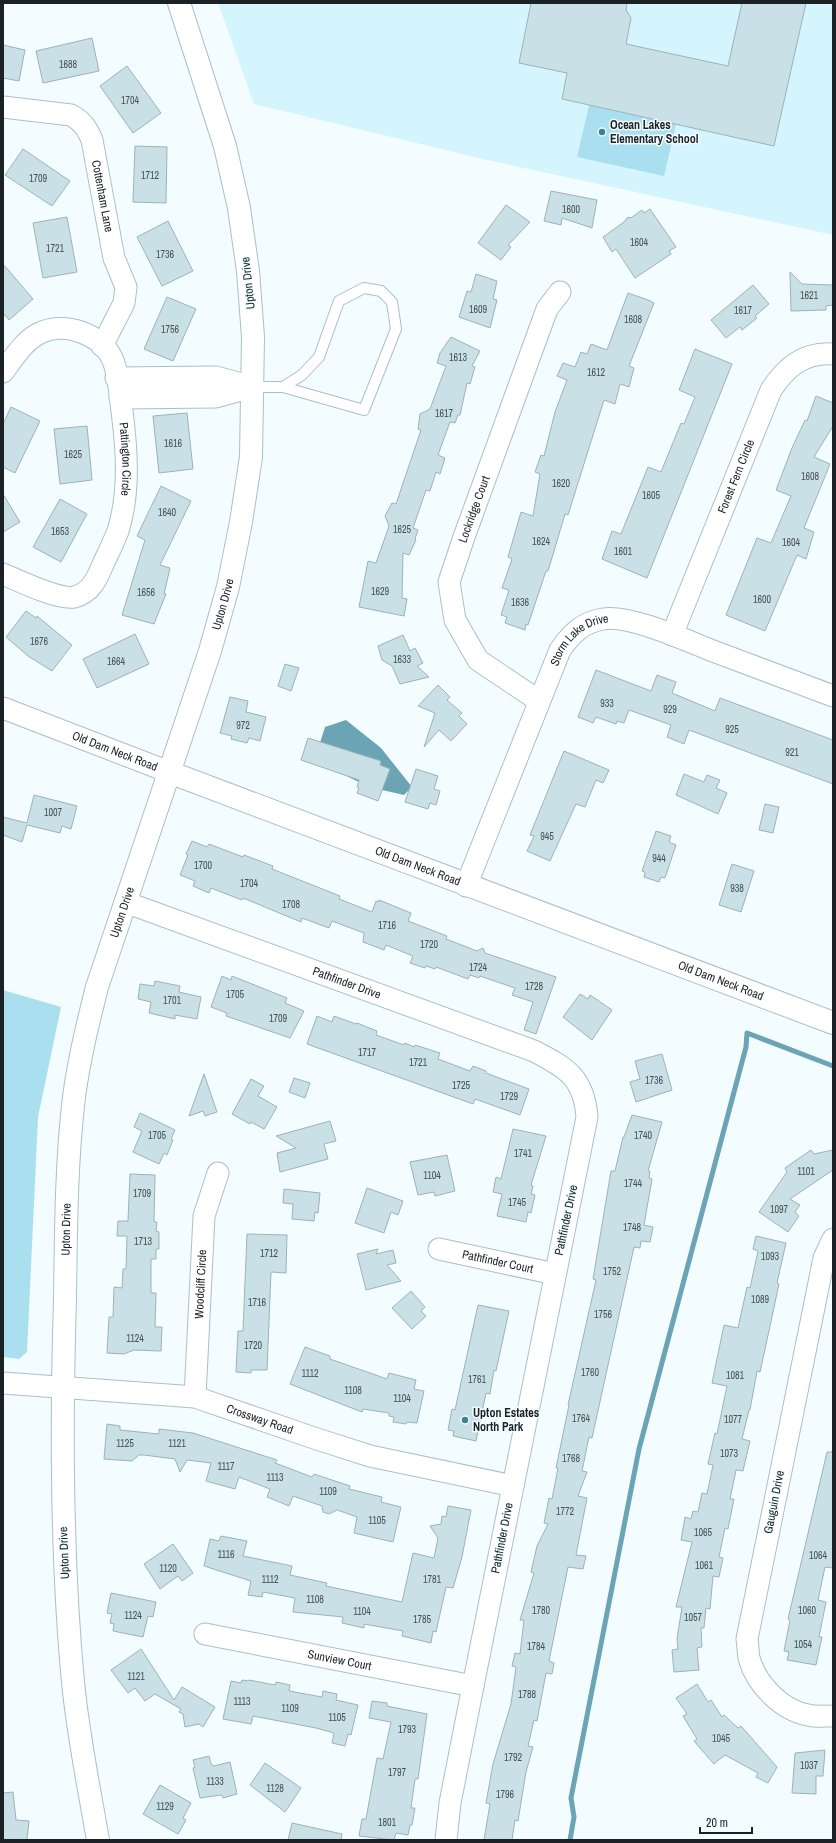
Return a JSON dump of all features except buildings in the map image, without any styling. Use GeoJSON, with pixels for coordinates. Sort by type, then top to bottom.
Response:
{"type":"FeatureCollection","features":[{"type":"Feature","properties":{"kind":"main road","name":"Upton Drive"},"geometry":{"type":"LineString","coordinates":[[98,1840],[81,1736],[72,1660],[65,1581],[62,1499],[62,1388],[69,1150],[74,1095],[84,1041],[97,987],[210,651],[228,587],[241,522],[251,457],[253,337],[248,271],[239,208],[225,146],[179,3]]}},
{"type":"Feature","properties":{"kind":"main road","name":"Old Dam Neck Road"},"geometry":{"type":"LineString","coordinates":[[169,772],[466,886],[833,1023]]}},
{"type":"Feature","properties":{"kind":"street","name":"Cottenham Lane"},"geometry":{"type":"LineString","coordinates":[[3,107],[71,115],[79,119],[87,128],[92,140],[114,258],[126,288],[124,303],[102,346]]}},
{"type":"Feature","properties":{"kind":"street","name":"Lockridge Court"},"geometry":{"type":"LineString","coordinates":[[540,701],[478,660],[455,620],[449,582],[547,309],[560,292]]}},
{"type":"Feature","properties":{"kind":"street","name":"Pattington Circle"},"geometry":{"type":"LineString","coordinates":[[3,372],[28,341],[38,334],[49,330],[60,329],[78,331],[92,337],[102,346],[114,363],[126,443],[126,480],[123,509],[117,532],[96,581],[90,588],[83,594],[74,597],[62,597],[3,574]]}},
{"type":"Feature","properties":{"kind":"street","name":"Forest Fern Circle"},"geometry":{"type":"LineString","coordinates":[[672,635],[771,390],[782,373],[794,363],[808,356],[833,354]]}},
{"type":"Feature","properties":{"kind":"street"},"geometry":{"type":"LineString","coordinates":[[118,388],[216,397],[253,387]]}},
{"type":"Feature","properties":{"kind":"street","name":"Storm Lake Drive"},"geometry":{"type":"LineString","coordinates":[[466,886],[560,650],[569,637],[578,629],[604,618],[616,618],[672,635],[833,696]]}},
{"type":"Feature","properties":{"kind":"street","name":"Old Dam Neck Road"},"geometry":{"type":"LineString","coordinates":[[3,708],[169,772]]}},
{"type":"Feature","properties":{"kind":"street","name":"Pathfinder Drive"},"geometry":{"type":"LineString","coordinates":[[125,902],[534,1051],[557,1062],[572,1073],[586,1102],[587,1117],[450,1802],[446,1840]]}},
{"type":"Feature","properties":{"kind":"street","name":"Woodcliff Circle"},"geometry":{"type":"LineString","coordinates":[[195,1397],[204,1216],[218,1173]]}},
{"type":"Feature","properties":{"kind":"street","name":"Gauguin Drive"},"geometry":{"type":"LineString","coordinates":[[833,1239],[824,1258],[747,1639],[749,1658],[756,1674],[764,1686],[777,1700],[794,1711],[809,1716],[833,1716]]}},
{"type":"Feature","properties":{"kind":"street","name":"Pathfinder Court"},"geometry":{"type":"LineString","coordinates":[[439,1249],[555,1274]]}},
{"type":"Feature","properties":{"kind":"street","name":"Crossway Road"},"geometry":{"type":"LineString","coordinates":[[3,1383],[195,1397],[370,1456],[512,1486]]}},
{"type":"Feature","properties":{"kind":"street","name":"Sunview Court"},"geometry":{"type":"LineString","coordinates":[[205,1634],[473,1686]]}},
{"type":"Feature","properties":{"kind":"lane"},"geometry":{"type":"LineString","coordinates":[[253,387],[283,387],[364,410],[396,329],[392,302],[381,291],[364,288],[339,301],[319,357],[302,375],[283,387]]}},
{"type":"Feature","properties":{"kind":"shaded area","name":"Ocean Lakes Elementary School"},"geometry":{"type":"Polygon","coordinates":[[[218,3],[833,3],[833,235],[487,160],[254,104],[218,3]]]}},
{"type":"Feature","properties":{"kind":"shaded area"},"geometry":{"type":"Polygon","coordinates":[[[589,105],[676,124],[664,176],[577,157],[589,105]]]}},
{"type":"Feature","properties":{"kind":"shaded area"},"geometry":{"type":"Polygon","coordinates":[[[346,720],[381,748],[412,787],[404,795],[369,787],[322,764],[318,749],[325,727],[346,720]]]}},
{"type":"Feature","properties":{"kind":"shaded area"},"geometry":{"type":"Polygon","coordinates":[[[3,990],[61,1007],[38,1117],[27,1352],[19,1359],[3,1357],[3,990]]]}},
{"type":"Feature","properties":{"kind":"waterway"},"geometry":{"type":"LineString","coordinates":[[570,1840],[574,1817],[571,1798],[639,1449],[746,1047],[747,1033],[833,1066]]}},
{"type":"Feature","properties":{"kind":"place","name":"Ocean Lakes Elementary School"},"geometry":{"type":"Point","coordinates":[602,132]}},
{"type":"Feature","properties":{"kind":"place","name":"Upton Estates North Park"},"geometry":{"type":"Point","coordinates":[465,1420]}}]}
